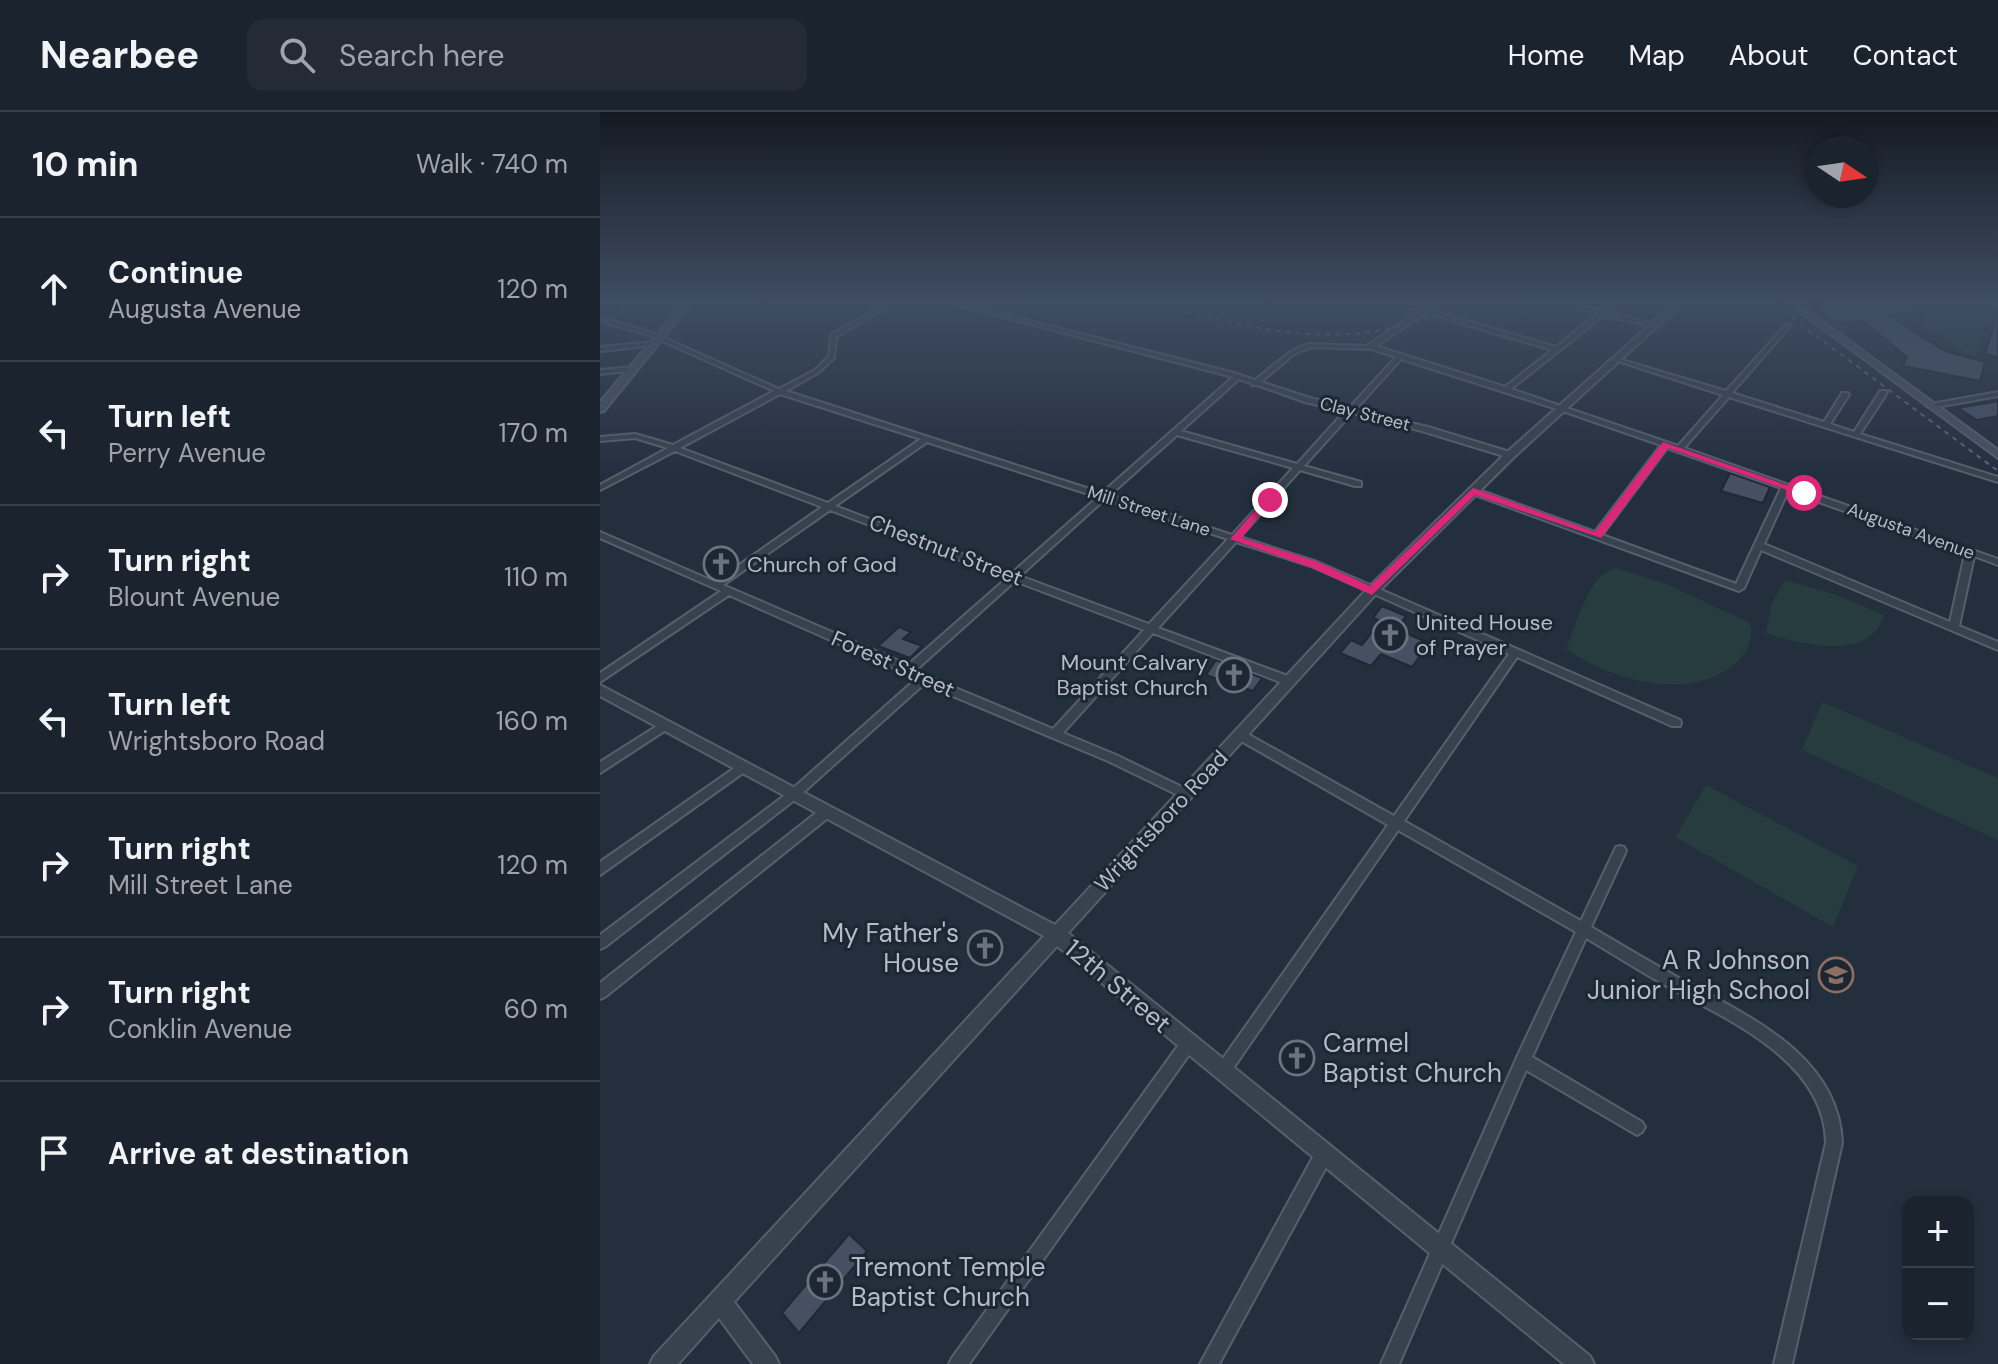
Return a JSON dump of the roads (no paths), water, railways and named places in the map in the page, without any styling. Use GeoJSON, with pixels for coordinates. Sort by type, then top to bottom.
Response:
{"type":"FeatureCollection","features":[{"type":"Feature","properties":{"kind":"main road"},"geometry":{"type":"LineString","coordinates":[[600,409],[642,358]]}},
{"type":"Feature","properties":{"kind":"main road"},"geometry":{"type":"LineString","coordinates":[[1867,358],[1998,455]]}},
{"type":"Feature","properties":{"kind":"street","name":"Mill Street Lane"},"geometry":{"type":"LineString","coordinates":[[697,358],[779,391],[1314,564],[1676,723]]}},
{"type":"Feature","properties":{"kind":"street"},"geometry":{"type":"LineString","coordinates":[[600,488],[779,391],[830,358]]}},
{"type":"Feature","properties":{"kind":"street","name":"Clay Street"},"geometry":{"type":"LineString","coordinates":[[1166,358],[1510,455]]}},
{"type":"Feature","properties":{"kind":"street"},"geometry":{"type":"LineString","coordinates":[[1254,384],[1285,358]]}},
{"type":"Feature","properties":{"kind":"street"},"geometry":{"type":"LineString","coordinates":[[1055,734],[1299,468],[1347,409],[1398,358]]}},
{"type":"Feature","properties":{"kind":"street","name":"Augusta Avenue"},"geometry":{"type":"LineString","coordinates":[[1408,358],[1563,408],[1998,562]]}},
{"type":"Feature","properties":{"kind":"street"},"geometry":{"type":"LineString","coordinates":[[1506,390],[1545,358]]}},
{"type":"Feature","properties":{"kind":"street"},"geometry":{"type":"LineString","coordinates":[[1679,449],[1758,358]]}},
{"type":"Feature","properties":{"kind":"street"},"geometry":{"type":"LineString","coordinates":[[1617,359],[1998,480]]}},
{"type":"Feature","properties":{"kind":"street","name":"Wrightsboro Road"},"geometry":{"type":"LineString","coordinates":[[662,1364],[1372,591],[1510,455],[1617,359]]}},
{"type":"Feature","properties":{"kind":"street"},"geometry":{"type":"LineString","coordinates":[[600,372],[633,369]]}},
{"type":"Feature","properties":{"kind":"street"},"geometry":{"type":"LineString","coordinates":[[909,670],[1237,377]]}},
{"type":"Feature","properties":{"kind":"street"},"geometry":{"type":"LineString","coordinates":[[1856,435],[1883,393]]}},
{"type":"Feature","properties":{"kind":"street"},"geometry":{"type":"LineString","coordinates":[[1931,406],[1998,394]]}},
{"type":"Feature","properties":{"kind":"street"},"geometry":{"type":"LineString","coordinates":[[1826,425],[1845,395]]}},
{"type":"Feature","properties":{"kind":"street"},"geometry":{"type":"LineString","coordinates":[[1176,432],[1358,484]]}},
{"type":"Feature","properties":{"kind":"street","name":"Chestnut Street"},"geometry":{"type":"LineString","coordinates":[[600,439],[635,436],[674,448],[1289,681]]}},
{"type":"Feature","properties":{"kind":"street"},"geometry":{"type":"LineString","coordinates":[[715,586],[926,439]]}},
{"type":"Feature","properties":{"kind":"street"},"geometry":{"type":"LineString","coordinates":[[1597,536],[1666,444]]}},
{"type":"Feature","properties":{"kind":"street"},"geometry":{"type":"LineString","coordinates":[[1473,491],[1739,588],[1786,487]]}},
{"type":"Feature","properties":{"kind":"street","name":"Forest Street"},"geometry":{"type":"LineString","coordinates":[[600,535],[1186,794]]}},
{"type":"Feature","properties":{"kind":"street"},"geometry":{"type":"LineString","coordinates":[[1758,545],[1998,646]]}},
{"type":"Feature","properties":{"kind":"street"},"geometry":{"type":"LineString","coordinates":[[1954,628],[1970,552]]}},
{"type":"Feature","properties":{"kind":"street"},"geometry":{"type":"LineString","coordinates":[[600,678],[728,591]]}},
{"type":"Feature","properties":{"kind":"street"},"geometry":{"type":"LineString","coordinates":[[1222,1072],[1514,654]]}},
{"type":"Feature","properties":{"kind":"street"},"geometry":{"type":"LineString","coordinates":[[600,943],[793,795],[923,679]]}},
{"type":"Feature","properties":{"kind":"street","name":"12th Street"},"geometry":{"type":"LineString","coordinates":[[600,690],[1056,934],[1582,1364]]}},
{"type":"Feature","properties":{"kind":"street"},"geometry":{"type":"LineString","coordinates":[[600,768],[665,725]]}},
{"type":"Feature","properties":{"kind":"street"},"geometry":{"type":"LineString","coordinates":[[1240,735],[1583,928],[1782,1049],[1803,1067],[1830,1111],[1834,1143],[1783,1364]]}},
{"type":"Feature","properties":{"kind":"street"},"geometry":{"type":"LineString","coordinates":[[600,869],[743,767]]}},
{"type":"Feature","properties":{"kind":"street"},"geometry":{"type":"LineString","coordinates":[[600,992],[825,813]]}},
{"type":"Feature","properties":{"kind":"street"},"geometry":{"type":"LineString","coordinates":[[1390,1364],[1523,1060],[1620,851]]}},
{"type":"Feature","properties":{"kind":"street"},"geometry":{"type":"LineString","coordinates":[[958,1364],[1188,1044]]}},
{"type":"Feature","properties":{"kind":"street"},"geometry":{"type":"LineString","coordinates":[[1523,1060],[1637,1127]]}},
{"type":"Feature","properties":{"kind":"street"},"geometry":{"type":"LineString","coordinates":[[1209,1364],[1324,1154]]}},
{"type":"Feature","properties":{"kind":"street"},"geometry":{"type":"LineString","coordinates":[[720,1301],[767,1364]]}},
{"type":"Feature","properties":{"kind":"railway"},"geometry":{"type":"LineString","coordinates":[[1847,358],[1998,471]]}},
{"type":"Feature","properties":{"kind":"place","name":"Church of God"},"geometry":{"type":"Point","coordinates":[721,564]}},
{"type":"Feature","properties":{"kind":"place","name":"United House of Prayer"},"geometry":{"type":"Point","coordinates":[1390,635]}},
{"type":"Feature","properties":{"kind":"place","name":"Mount Calvary Baptist Church"},"geometry":{"type":"Point","coordinates":[1234,675]}},
{"type":"Feature","properties":{"kind":"place","name":"My Father's House"},"geometry":{"type":"Point","coordinates":[985,948]}},
{"type":"Feature","properties":{"kind":"place","name":"A R Johnson Junior High School"},"geometry":{"type":"Point","coordinates":[1836,975]}},
{"type":"Feature","properties":{"kind":"place","name":"Carmel Baptist Church"},"geometry":{"type":"Point","coordinates":[1297,1058]}},
{"type":"Feature","properties":{"kind":"place","name":"Tremont Temple Baptist Church"},"geometry":{"type":"Point","coordinates":[825,1282]}}]}
